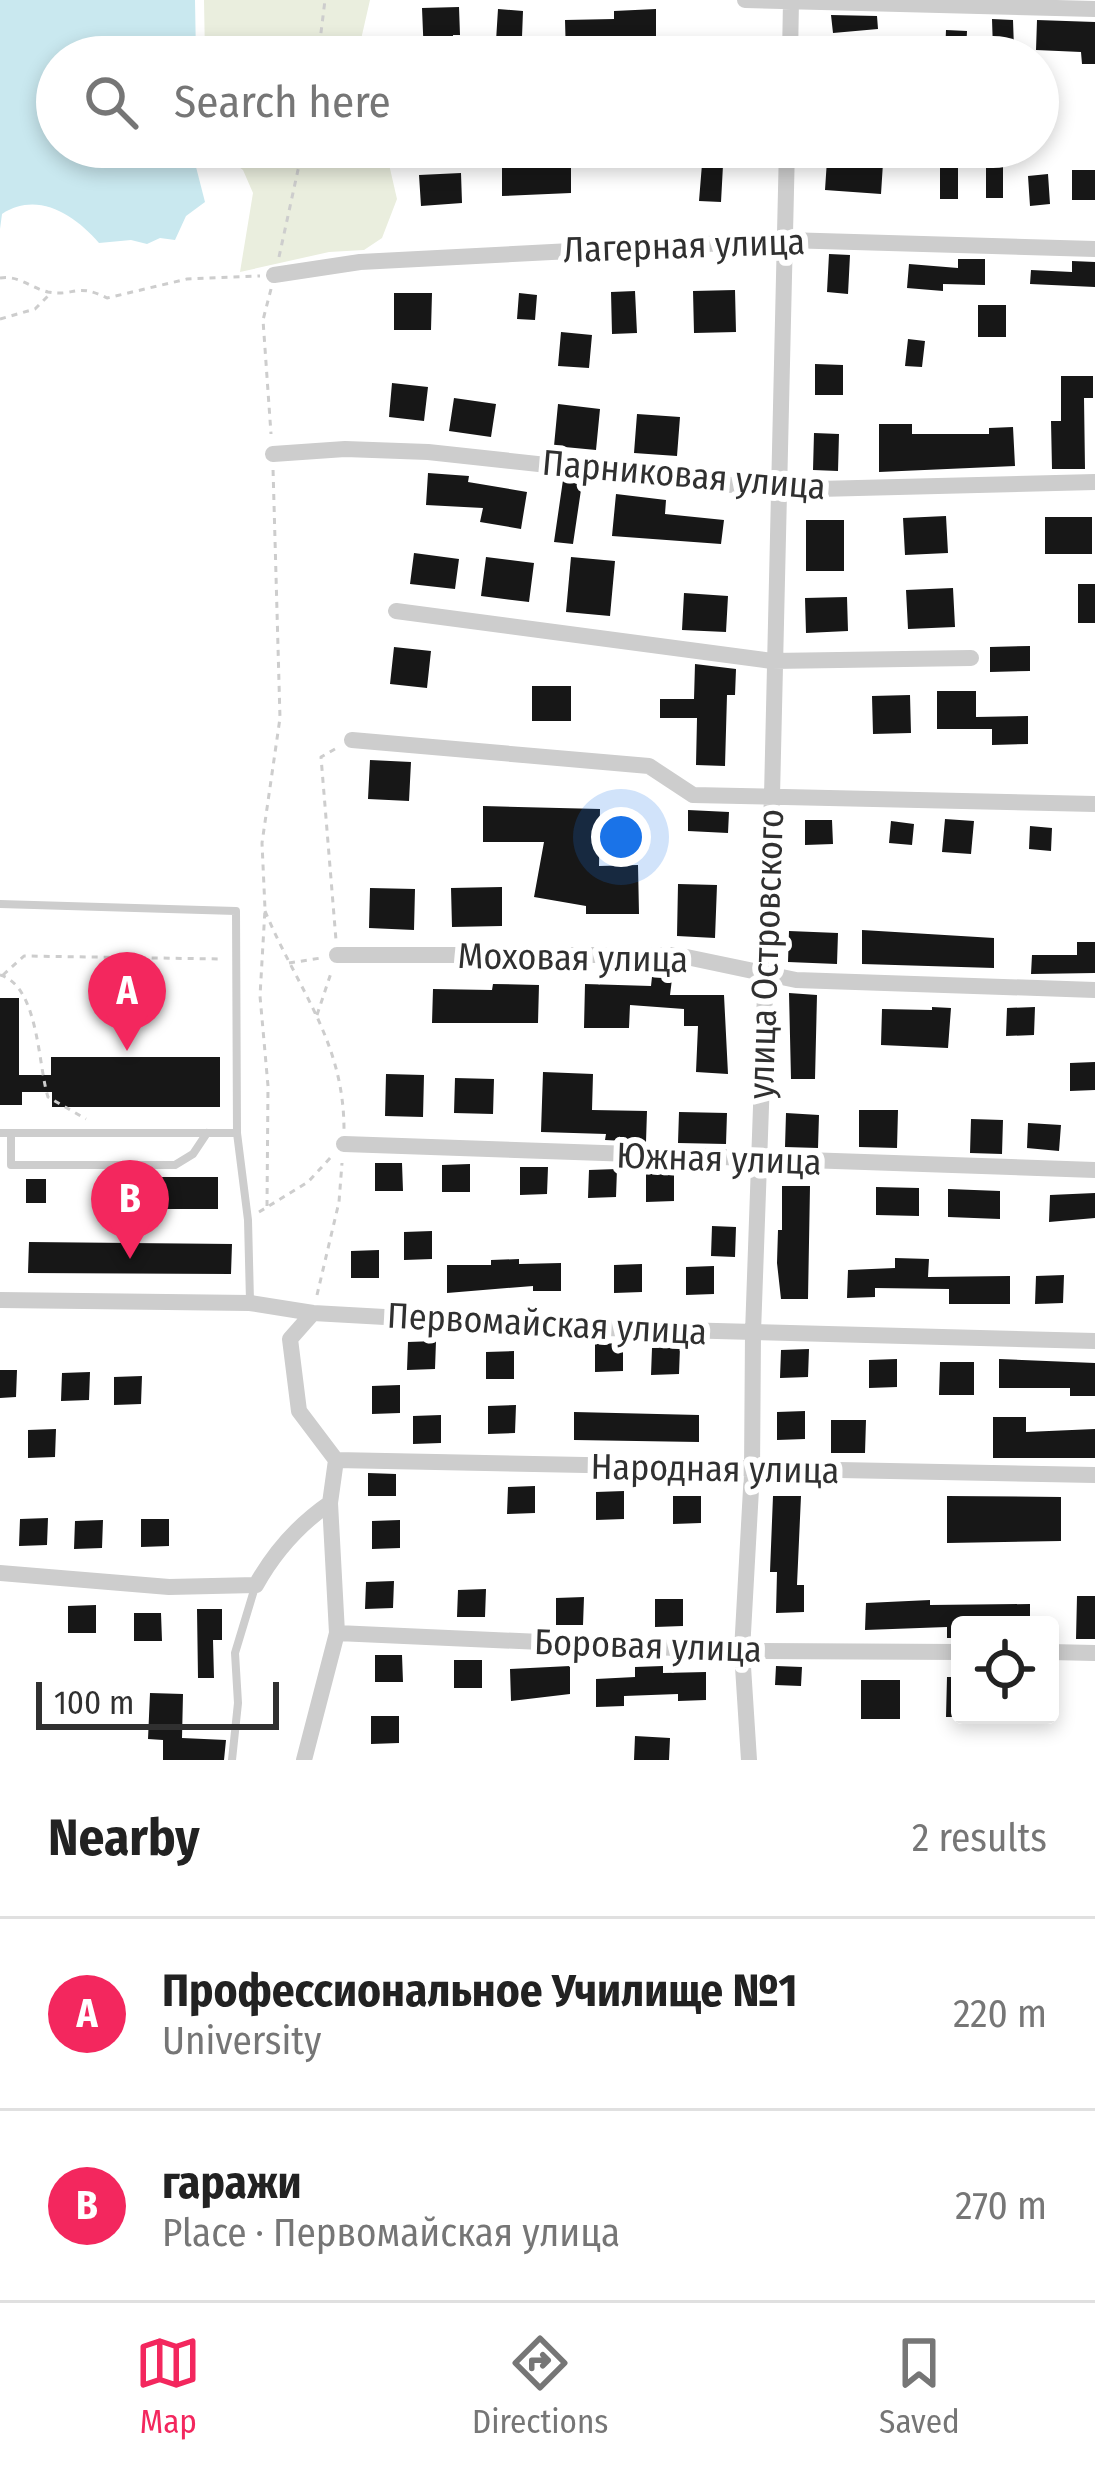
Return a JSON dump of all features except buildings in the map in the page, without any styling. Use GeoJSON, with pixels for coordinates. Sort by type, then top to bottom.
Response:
{"type":"FeatureCollection","features":[{"type":"Feature","properties":{"kind":"street"},"geometry":{"type":"LineString","coordinates":[[745,0],[1095,9]]}},
{"type":"Feature","properties":{"kind":"street"},"geometry":{"type":"LineString","coordinates":[[790,36],[791,1]]}},
{"type":"Feature","properties":{"kind":"street","name":"улица Островского"},"geometry":{"type":"LineString","coordinates":[[749,1760],[742,1651],[752,1471],[787,168]]}},
{"type":"Feature","properties":{"kind":"street","name":"Лагерная улица"},"geometry":{"type":"LineString","coordinates":[[274,275],[360,262],[785,240],[1095,249]]}},
{"type":"Feature","properties":{"kind":"street","name":"Парниковая улица"},"geometry":{"type":"LineString","coordinates":[[273,454],[345,448],[428,452],[778,490],[1095,482]]}},
{"type":"Feature","properties":{"kind":"street"},"geometry":{"type":"LineString","coordinates":[[396,611],[772,661],[971,658]]}},
{"type":"Feature","properties":{"kind":"street"},"geometry":{"type":"LineString","coordinates":[[352,740],[649,766],[693,795],[1095,804]]}},
{"type":"Feature","properties":{"kind":"street","name":"Моховая улица"},"geometry":{"type":"LineString","coordinates":[[337,955],[677,956],[796,980],[1095,990]]}},
{"type":"Feature","properties":{"kind":"street","name":"Южная улица"},"geometry":{"type":"LineString","coordinates":[[344,1144],[1095,1171]]}},
{"type":"Feature","properties":{"kind":"street","name":"Первомайская улица"},"geometry":{"type":"LineString","coordinates":[[0,1300],[250,1303],[313,1313],[753,1334],[1095,1341]]}},
{"type":"Feature","properties":{"kind":"street"},"geometry":{"type":"LineString","coordinates":[[304,1760],[337,1634],[330,1503],[336,1460],[298,1411],[290,1339],[313,1313]]}},
{"type":"Feature","properties":{"kind":"street","name":"Народная улица"},"geometry":{"type":"LineString","coordinates":[[336,1460],[1095,1475]]}},
{"type":"Feature","properties":{"kind":"street"},"geometry":{"type":"LineString","coordinates":[[0,1573],[170,1587],[256,1585],[273,1554],[330,1503]]}},
{"type":"Feature","properties":{"kind":"street","name":"Боровая улица"},"geometry":{"type":"LineString","coordinates":[[337,1634],[742,1651],[951,1652]]}},
{"type":"Feature","properties":{"kind":"street"},"geometry":{"type":"LineString","coordinates":[[1059,1652],[1095,1653]]}},
{"type":"Feature","properties":{"kind":"lane"},"geometry":{"type":"LineString","coordinates":[[0,904],[236,911],[238,1133],[248,1220],[250,1303]]}},
{"type":"Feature","properties":{"kind":"lane"},"geometry":{"type":"LineString","coordinates":[[207,1133],[193,1154],[176,1165],[11,1165],[6,1133],[207,1133],[238,1133]]}},
{"type":"Feature","properties":{"kind":"lane"},"geometry":{"type":"LineString","coordinates":[[232,1760],[238,1703],[235,1653],[256,1585]]}},
{"type":"Feature","properties":{"kind":"path"},"geometry":{"type":"LineString","coordinates":[[321,36],[325,0]]}},
{"type":"Feature","properties":{"kind":"path"},"geometry":{"type":"LineString","coordinates":[[267,1206],[268,1086],[260,996],[265,909],[262,843],[280,718],[273,454],[263,320],[298,168]]}},
{"type":"Feature","properties":{"kind":"path"},"geometry":{"type":"LineString","coordinates":[[0,319],[35,308],[52,293],[84,286],[107,298],[187,279],[274,275]]}},
{"type":"Feature","properties":{"kind":"path"},"geometry":{"type":"LineString","coordinates":[[0,278],[11,276],[52,293]]}},
{"type":"Feature","properties":{"kind":"path"},"geometry":{"type":"LineString","coordinates":[[317,1017],[337,955],[321,757],[352,740]]}},
{"type":"Feature","properties":{"kind":"path"},"geometry":{"type":"LineString","coordinates":[[265,909],[287,963],[330,1040],[344,1089],[339,1202],[313,1313]]}},
{"type":"Feature","properties":{"kind":"path"},"geometry":{"type":"LineString","coordinates":[[287,963],[337,955]]}},
{"type":"Feature","properties":{"kind":"path"},"geometry":{"type":"LineString","coordinates":[[115,1133],[48,1097],[44,1059],[32,1021],[16,983],[2,975],[24,956],[262,959]]}},
{"type":"Feature","properties":{"kind":"path"},"geometry":{"type":"LineString","coordinates":[[248,1220],[308,1182],[344,1144]]}},
{"type":"Feature","properties":{"kind":"green space"},"geometry":{"type":"Polygon","coordinates":[[[204,0],[370,0],[362,36],[205,36],[204,0]]]}},
{"type":"Feature","properties":{"kind":"green space"},"geometry":{"type":"Polygon","coordinates":[[[390,168],[397,199],[382,238],[364,250],[329,252],[240,272],[253,193],[243,170],[390,168]]]}},
{"type":"Feature","properties":{"kind":"water"},"geometry":{"type":"Polygon","coordinates":[[[0,0],[195,0],[196,36],[36,36],[36,168],[196,168],[205,202],[186,216],[175,240],[99,243],[67,215],[41,205],[15,207],[2,214],[0,229],[0,0]]]}},
{"type":"Feature","properties":{"kind":"place","name":"Профессиональное Училище №1"},"geometry":{"type":"Point","coordinates":[127,1051]}},
{"type":"Feature","properties":{"kind":"place","name":"гаражи"},"geometry":{"type":"Point","coordinates":[130,1259]}}]}
